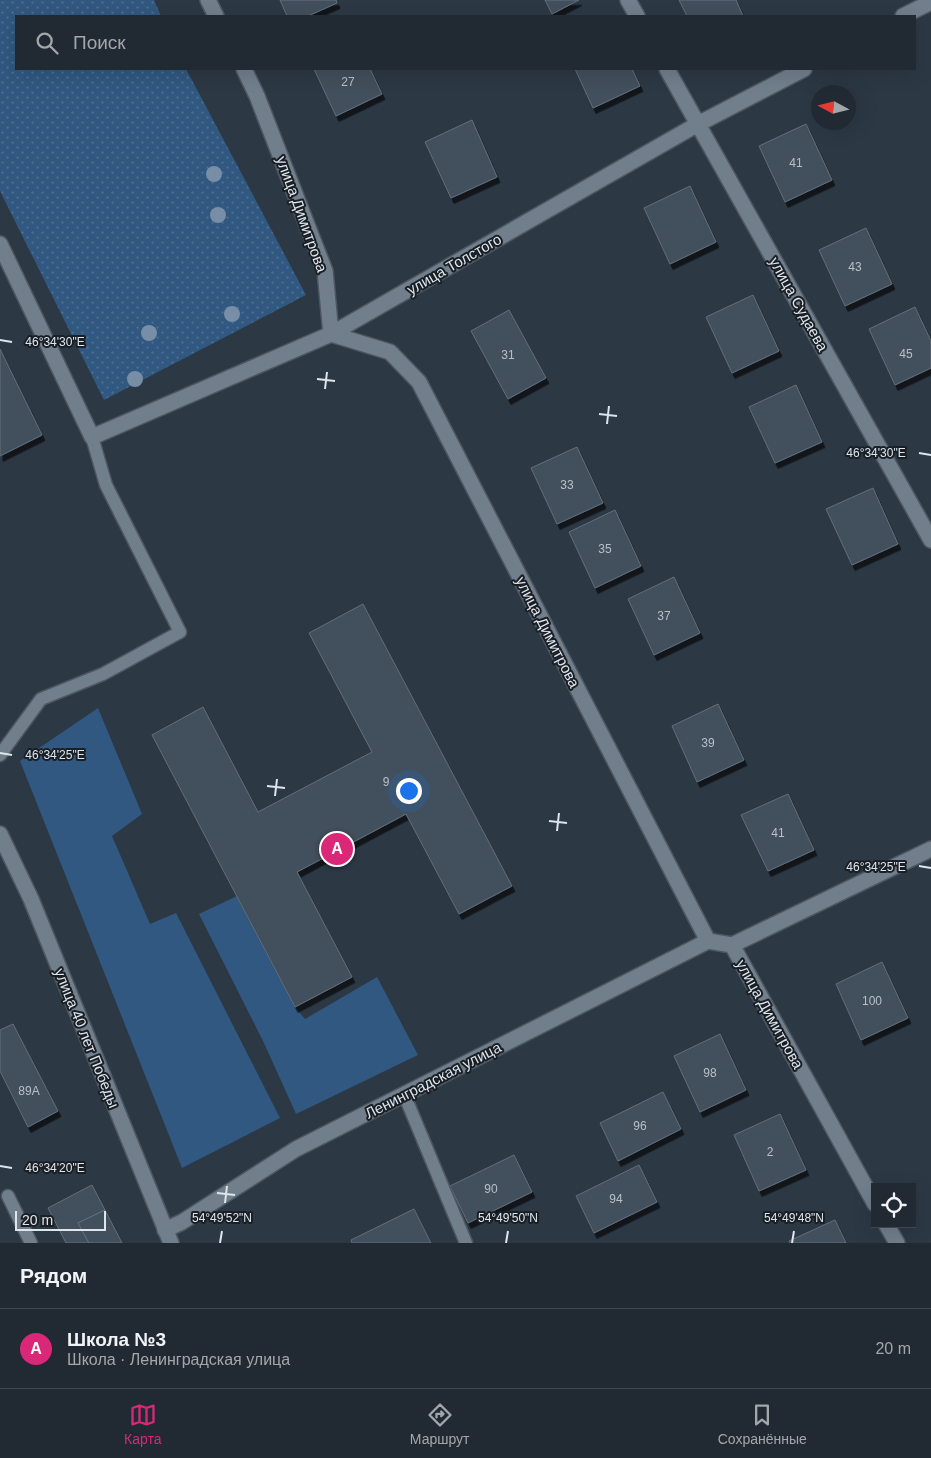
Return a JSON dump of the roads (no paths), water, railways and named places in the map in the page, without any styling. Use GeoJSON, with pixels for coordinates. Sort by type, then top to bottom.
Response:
{"type":"FeatureCollection","features":[{"type":"Feature","properties":{"kind":"street"},"geometry":{"type":"LineString","coordinates":[[208,0],[216,15]]}},
{"type":"Feature","properties":{"kind":"street"},"geometry":{"type":"LineString","coordinates":[[628,0],[637,15]]}},
{"type":"Feature","properties":{"kind":"street"},"geometry":{"type":"LineString","coordinates":[[905,15],[931,2]]}},
{"type":"Feature","properties":{"kind":"street","name":"улица Димитрова"},"geometry":{"type":"LineString","coordinates":[[245,70],[258,96],[324,271],[331,334],[390,352],[419,382],[708,940],[732,945],[871,1197]]}},
{"type":"Feature","properties":{"kind":"street","name":"улица Судаева"},"geometry":{"type":"LineString","coordinates":[[668,70],[931,540]]}},
{"type":"Feature","properties":{"kind":"street","name":"улица Толстого"},"geometry":{"type":"LineString","coordinates":[[92,437],[331,334],[698,124],[802,70]]}},
{"type":"Feature","properties":{"kind":"street"},"geometry":{"type":"LineString","coordinates":[[0,244],[92,437]]}},
{"type":"Feature","properties":{"kind":"street","name":"улица 40 лет Победы"},"geometry":{"type":"LineString","coordinates":[[0,834],[8,847],[35,908],[168,1237]]}},
{"type":"Feature","properties":{"kind":"street"},"geometry":{"type":"LineString","coordinates":[[732,945],[931,849]]}},
{"type":"Feature","properties":{"kind":"street","name":"Ленинградская улица"},"geometry":{"type":"LineString","coordinates":[[168,1237],[182,1222],[296,1149],[708,940]]}},
{"type":"Feature","properties":{"kind":"street"},"geometry":{"type":"LineString","coordinates":[[888,1228],[897,1243]]}},
{"type":"Feature","properties":{"kind":"lane"},"geometry":{"type":"LineString","coordinates":[[0,755],[41,699],[103,674],[180,632],[106,485],[92,437]]}},
{"type":"Feature","properties":{"kind":"lane"},"geometry":{"type":"LineString","coordinates":[[404,1094],[466,1243]]}},
{"type":"Feature","properties":{"kind":"lane"},"geometry":{"type":"LineString","coordinates":[[8,1196],[31,1243]]}},
{"type":"Feature","properties":{"kind":"place","name":"Школа №3"},"geometry":{"type":"Point","coordinates":[337,849]}}]}
